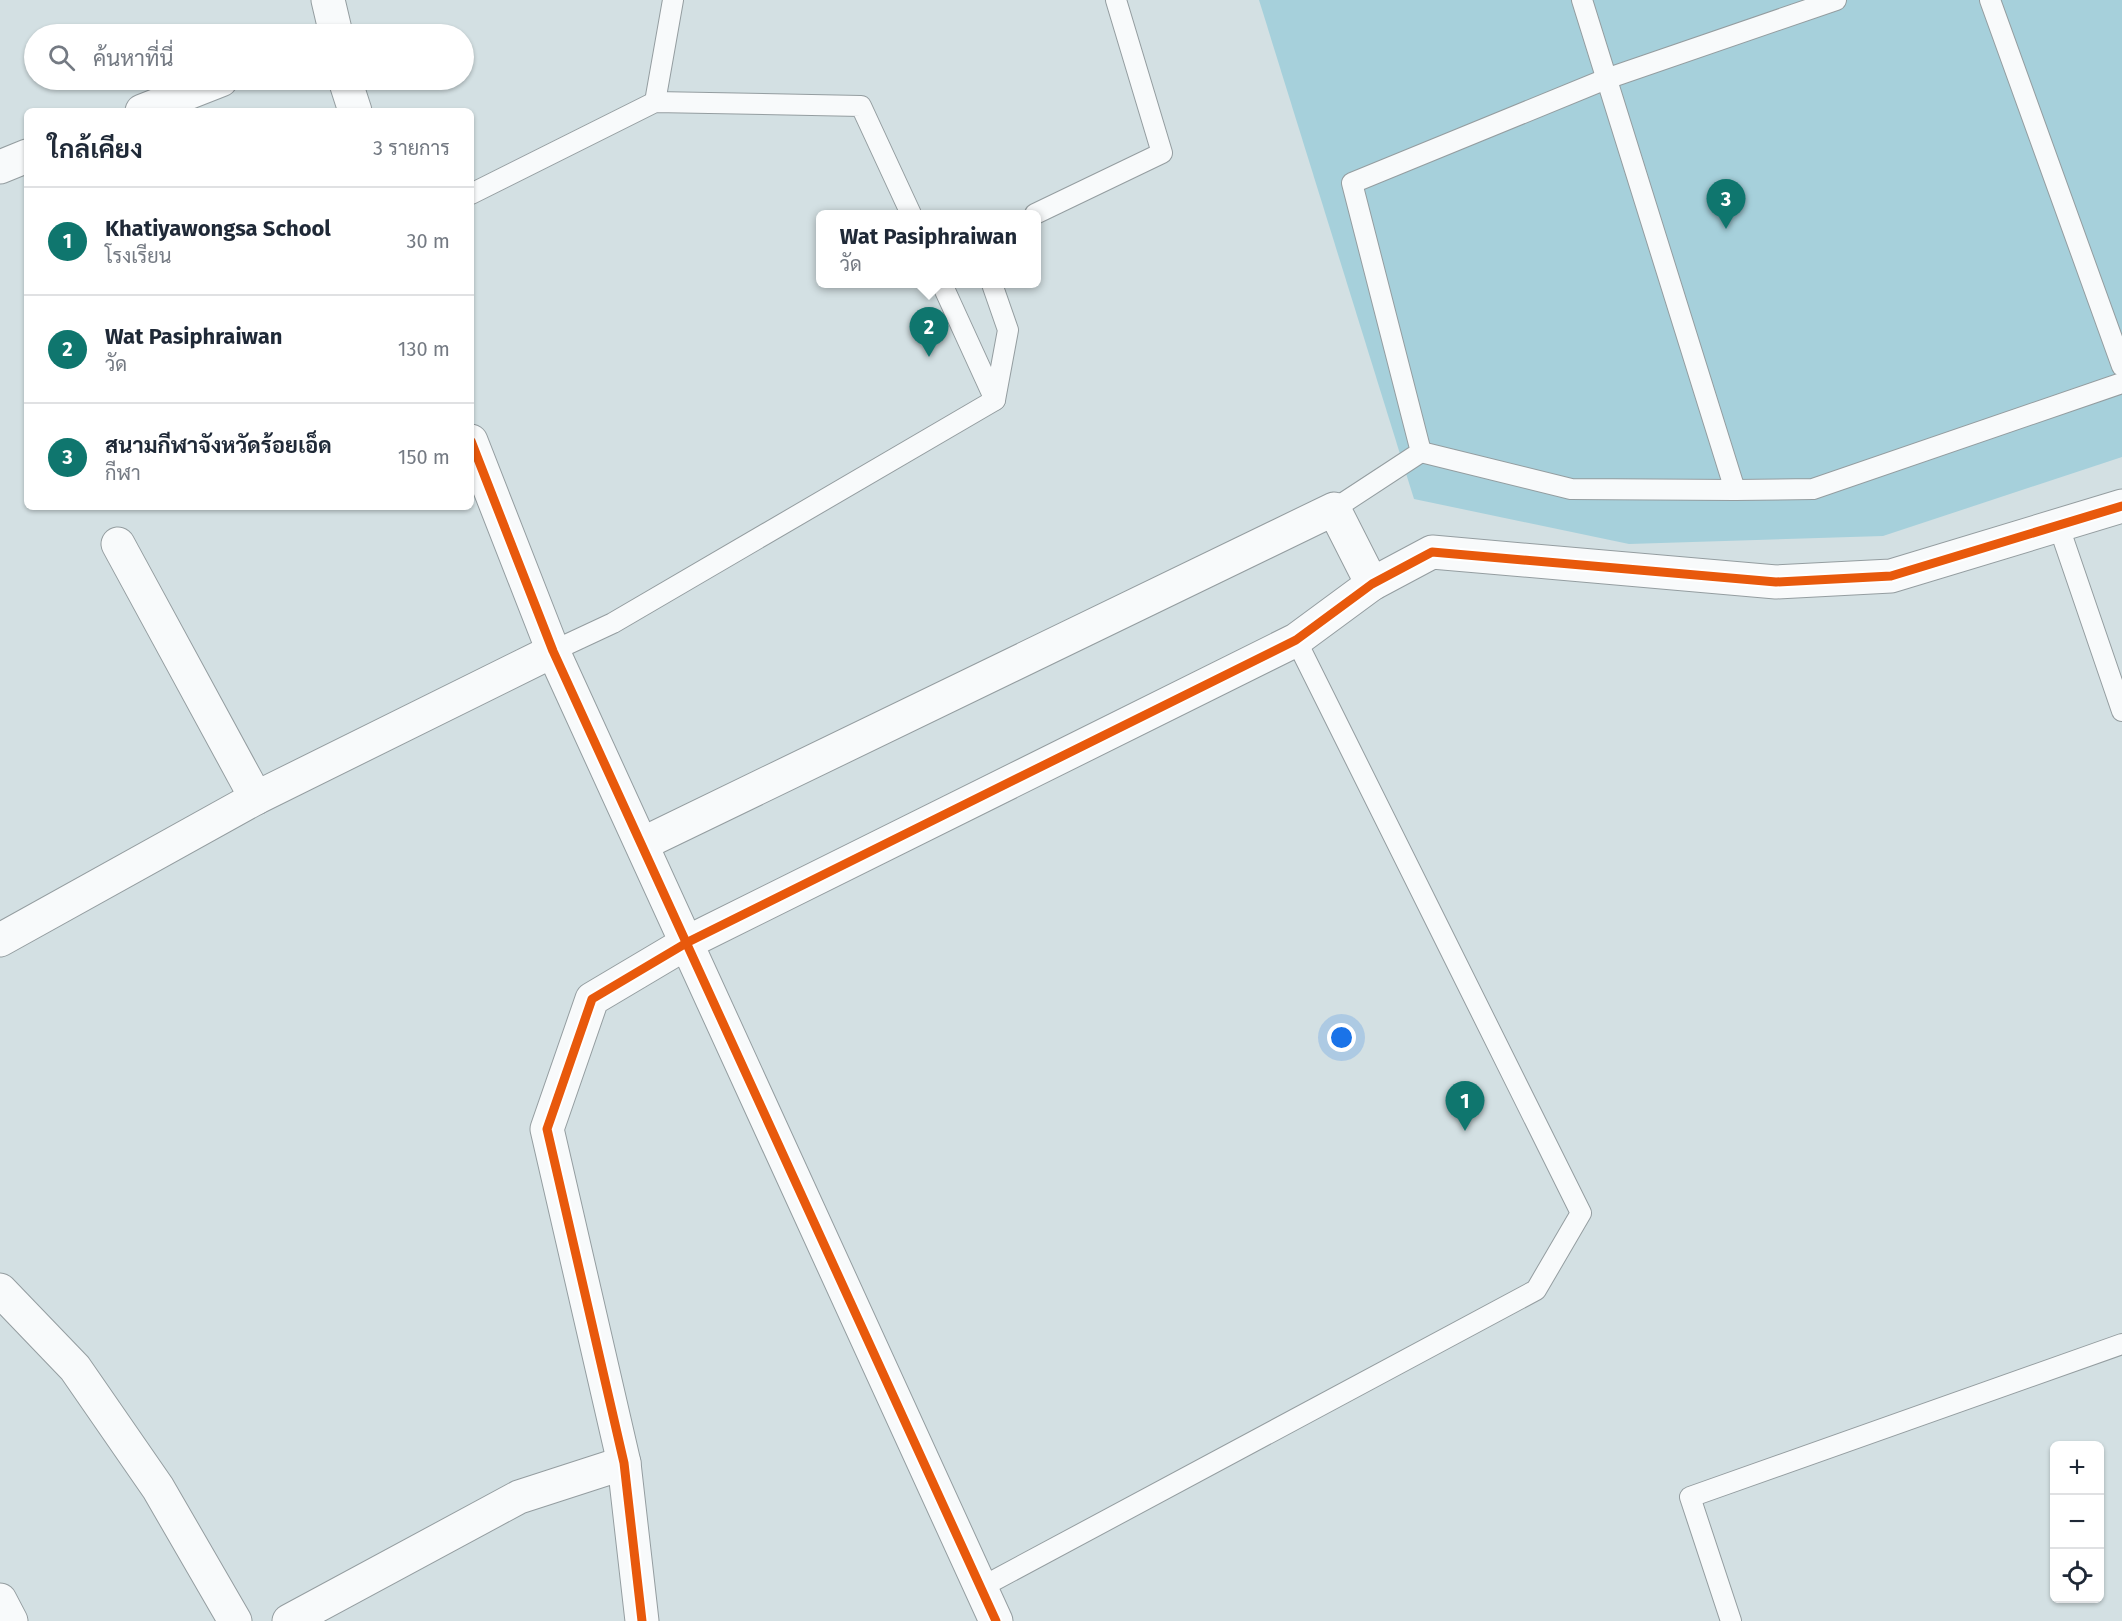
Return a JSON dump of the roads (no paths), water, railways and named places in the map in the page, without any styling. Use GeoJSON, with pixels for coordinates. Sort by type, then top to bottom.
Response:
{"type":"FeatureCollection","features":[{"type":"Feature","properties":{"kind":"street"},"geometry":{"type":"LineString","coordinates":[[328,0],[334,24]]}},
{"type":"Feature","properties":{"kind":"street"},"geometry":{"type":"LineString","coordinates":[[150,108],[196,90]]}},
{"type":"Feature","properties":{"kind":"street"},"geometry":{"type":"LineString","coordinates":[[348,90],[354,108]]}},
{"type":"Feature","properties":{"kind":"street"},"geometry":{"type":"LineString","coordinates":[[0,167],[24,157]]}},
{"type":"Feature","properties":{"kind":"street"},"geometry":{"type":"LineString","coordinates":[[474,449],[553,651],[688,942],[996,1621]]}},
{"type":"Feature","properties":{"kind":"street"},"geometry":{"type":"LineString","coordinates":[[642,1621],[624,1463],[547,1129],[592,999],[688,942],[1296,640],[1372,584],[1432,552],[1776,582],[1891,576],[2122,506]]}},
{"type":"Feature","properties":{"kind":"street"},"geometry":{"type":"LineString","coordinates":[[642,844],[1334,509],[1372,584]]}},
{"type":"Feature","properties":{"kind":"street"},"geometry":{"type":"LineString","coordinates":[[118,544],[256,798]]}},
{"type":"Feature","properties":{"kind":"street"},"geometry":{"type":"LineString","coordinates":[[0,940],[256,798],[553,651]]}},
{"type":"Feature","properties":{"kind":"street"},"geometry":{"type":"LineString","coordinates":[[0,1290],[75,1368],[158,1488],[235,1621]]}},
{"type":"Feature","properties":{"kind":"street"},"geometry":{"type":"LineString","coordinates":[[289,1621],[519,1497],[624,1463]]}},
{"type":"Feature","properties":{"kind":"street"},"geometry":{"type":"LineString","coordinates":[[0,1600],[11,1621]]}},
{"type":"Feature","properties":{"kind":"lane"},"geometry":{"type":"LineString","coordinates":[[655,102],[673,0]]}},
{"type":"Feature","properties":{"kind":"lane"},"geometry":{"type":"LineString","coordinates":[[1041,211],[1162,153],[1116,0]]}},
{"type":"Feature","properties":{"kind":"lane"},"geometry":{"type":"LineString","coordinates":[[1582,0],[1735,490]]}},
{"type":"Feature","properties":{"kind":"lane"},"geometry":{"type":"LineString","coordinates":[[1421,452],[1353,183],[1606,78],[1836,0]]}},
{"type":"Feature","properties":{"kind":"lane"},"geometry":{"type":"LineString","coordinates":[[1990,0],[2122,366]]}},
{"type":"Feature","properties":{"kind":"lane"},"geometry":{"type":"LineString","coordinates":[[474,192],[655,102],[861,106],[909,210]]}},
{"type":"Feature","properties":{"kind":"lane"},"geometry":{"type":"LineString","coordinates":[[944,288],[995,400]]}},
{"type":"Feature","properties":{"kind":"lane"},"geometry":{"type":"LineString","coordinates":[[553,651],[614,623],[995,400],[1008,330],[993,288]]}},
{"type":"Feature","properties":{"kind":"lane"},"geometry":{"type":"LineString","coordinates":[[1334,509],[1421,452],[1571,489],[1813,489],[2122,383]]}},
{"type":"Feature","properties":{"kind":"lane"},"geometry":{"type":"LineString","coordinates":[[2058,524],[2122,711]]}},
{"type":"Feature","properties":{"kind":"lane"},"geometry":{"type":"LineString","coordinates":[[980,1588],[1536,1290],[1581,1213],[1296,640]]}},
{"type":"Feature","properties":{"kind":"lane"},"geometry":{"type":"LineString","coordinates":[[1731,1621],[1690,1497],[2122,1344]]}},
{"type":"Feature","properties":{"kind":"place","name":"สนามกีฬาจังหวัดร้อยเอ็ด"},"geometry":{"type":"Point","coordinates":[1726,229]}},
{"type":"Feature","properties":{"kind":"place","name":"Wat Pasiphraiwan"},"geometry":{"type":"Point","coordinates":[929,357]}},
{"type":"Feature","properties":{"kind":"place","name":"Khatiyawongsa School"},"geometry":{"type":"Point","coordinates":[1465,1131]}}]}
